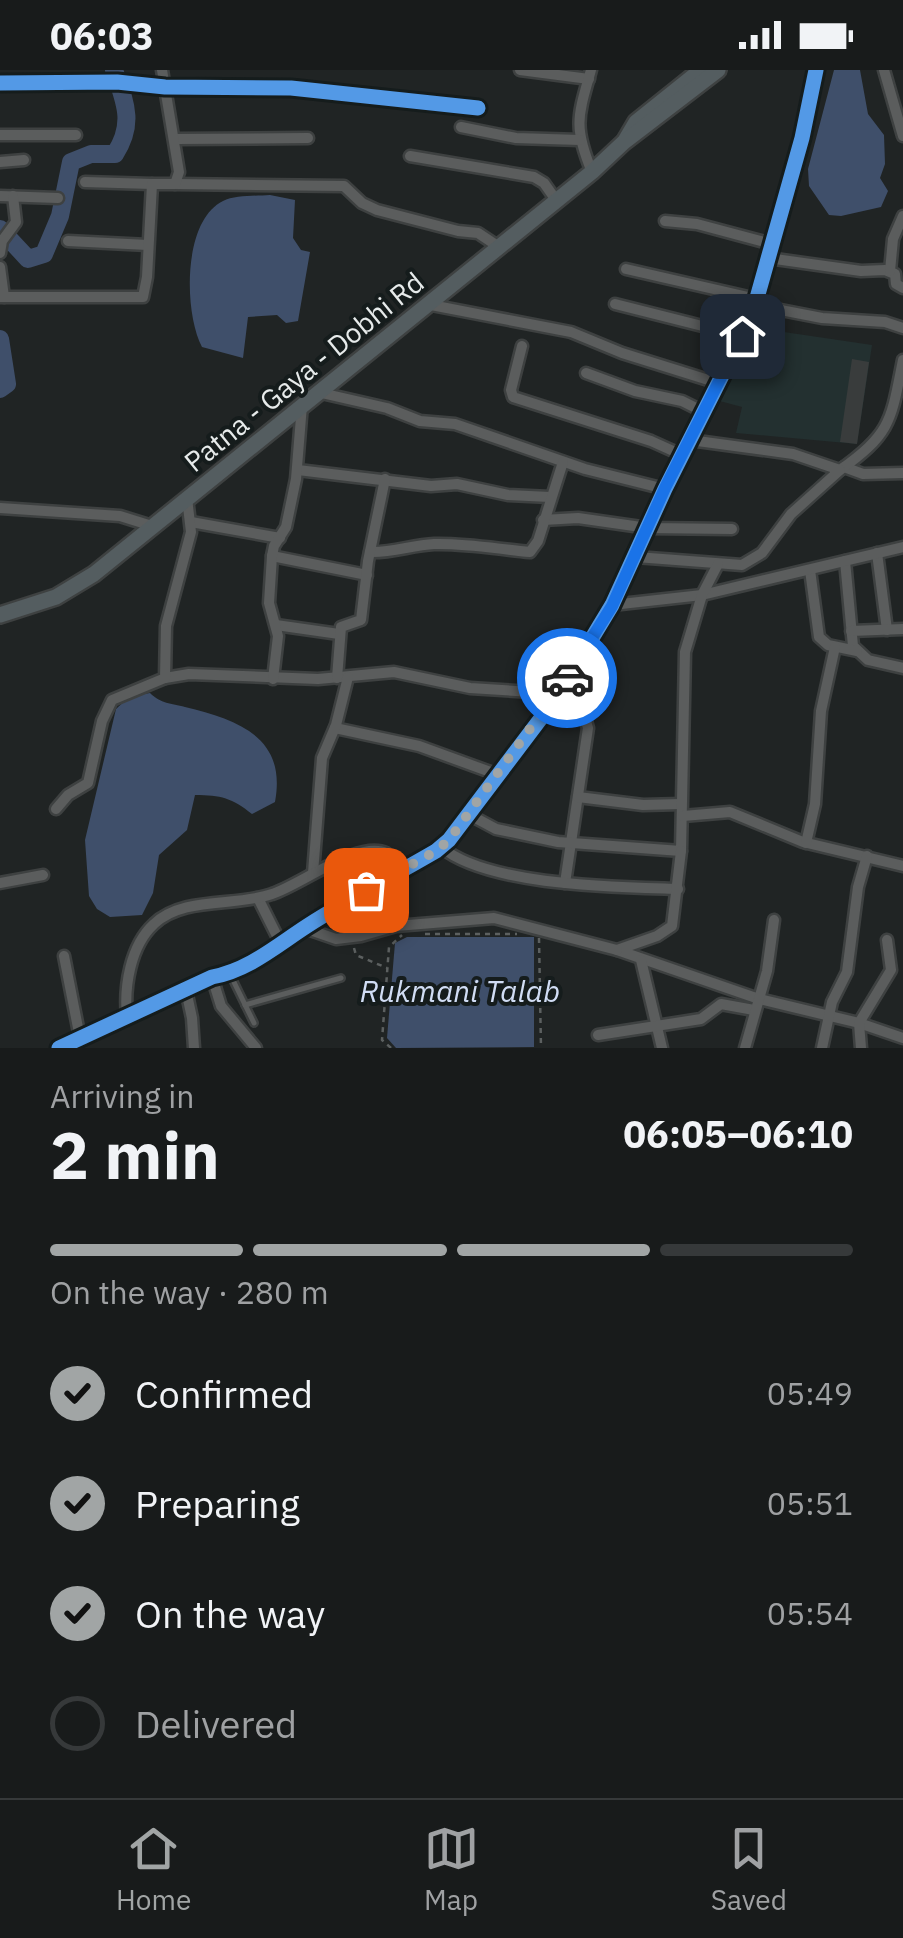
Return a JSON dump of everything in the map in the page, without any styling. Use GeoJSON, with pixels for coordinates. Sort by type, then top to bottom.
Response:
{"type":"FeatureCollection","features":[{"type":"Feature","properties":{"kind":"main road","name":"Patna - Gaya - Dobhi Rd"},"geometry":{"type":"LineString","coordinates":[[0,615],[33,606],[75,587],[718,70]]}},
{"type":"Feature","properties":{"kind":"main road","name":"Patna - Gaya - Dobhi Rd"},"geometry":{"type":"LineString","coordinates":[[624,142],[636,122],[696,71]]}},
{"type":"Feature","properties":{"kind":"street"},"geometry":{"type":"LineString","coordinates":[[162,70],[180,162],[175,184]]}},
{"type":"Feature","properties":{"kind":"street"},"geometry":{"type":"LineString","coordinates":[[520,70],[590,74],[577,124],[592,172]]}},
{"type":"Feature","properties":{"kind":"street"},"geometry":{"type":"LineString","coordinates":[[63,1047],[212,978],[230,974],[282,946],[304,928],[441,847],[468,814],[554,700],[612,606],[665,488],[742,336],[756,302],[802,138],[816,70]]}},
{"type":"Feature","properties":{"kind":"street"},"geometry":{"type":"LineString","coordinates":[[884,70],[903,136]]}},
{"type":"Feature","properties":{"kind":"street"},"geometry":{"type":"LineString","coordinates":[[0,83],[308,88],[478,108]]}},
{"type":"Feature","properties":{"kind":"street"},"geometry":{"type":"LineString","coordinates":[[461,127],[516,138],[580,140]]}},
{"type":"Feature","properties":{"kind":"street"},"geometry":{"type":"LineString","coordinates":[[0,135],[76,135]]}},
{"type":"Feature","properties":{"kind":"street"},"geometry":{"type":"LineString","coordinates":[[176,139],[308,138]]}},
{"type":"Feature","properties":{"kind":"street"},"geometry":{"type":"LineString","coordinates":[[410,156],[534,177],[544,183],[556,200]]}},
{"type":"Feature","properties":{"kind":"street"},"geometry":{"type":"LineString","coordinates":[[0,162],[24,160]]}},
{"type":"Feature","properties":{"kind":"street"},"geometry":{"type":"LineString","coordinates":[[85,182],[344,186],[362,203],[377,210],[458,232],[472,231],[498,246]]}},
{"type":"Feature","properties":{"kind":"street"},"geometry":{"type":"LineString","coordinates":[[0,267],[2,297],[139,300],[145,292],[152,184]]}},
{"type":"Feature","properties":{"kind":"street"},"geometry":{"type":"LineString","coordinates":[[0,196],[58,198]]}},
{"type":"Feature","properties":{"kind":"street"},"geometry":{"type":"LineString","coordinates":[[4,242],[16,222],[13,196]]}},
{"type":"Feature","properties":{"kind":"street"},"geometry":{"type":"LineString","coordinates":[[890,271],[893,238],[903,216]]}},
{"type":"Feature","properties":{"kind":"street"},"geometry":{"type":"LineString","coordinates":[[665,221],[697,224],[772,244]]}},
{"type":"Feature","properties":{"kind":"street"},"geometry":{"type":"LineString","coordinates":[[68,241],[148,245]]}},
{"type":"Feature","properties":{"kind":"street"},"geometry":{"type":"LineString","coordinates":[[768,258],[861,271],[890,271],[895,274],[896,284],[903,288]]}},
{"type":"Feature","properties":{"kind":"street"},"geometry":{"type":"LineString","coordinates":[[626,269],[822,318],[884,322],[903,328]]}},
{"type":"Feature","properties":{"kind":"street"},"geometry":{"type":"LineString","coordinates":[[426,304],[571,332],[622,354],[718,383]]}},
{"type":"Feature","properties":{"kind":"street"},"geometry":{"type":"LineString","coordinates":[[614,304],[742,336]]}},
{"type":"Feature","properties":{"kind":"street"},"geometry":{"type":"LineString","coordinates":[[522,346],[511,390],[513,397],[651,440],[682,454]]}},
{"type":"Feature","properties":{"kind":"street"},"geometry":{"type":"LineString","coordinates":[[636,557],[742,564],[762,553],[791,514],[882,434],[894,404],[903,360]]}},
{"type":"Feature","properties":{"kind":"street"},"geometry":{"type":"LineString","coordinates":[[586,373],[635,392],[682,401],[704,412]]}},
{"type":"Feature","properties":{"kind":"street"},"geometry":{"type":"LineString","coordinates":[[316,392],[387,408],[420,421],[454,424],[563,462],[665,488]]}},
{"type":"Feature","properties":{"kind":"street"},"geometry":{"type":"LineString","coordinates":[[274,679],[278,645],[270,603],[272,556],[286,527],[298,470],[302,404]]}},
{"type":"Feature","properties":{"kind":"street"},"geometry":{"type":"LineString","coordinates":[[690,440],[793,454],[863,474],[903,473]]}},
{"type":"Feature","properties":{"kind":"street"},"geometry":{"type":"LineString","coordinates":[[370,552],[405,546],[467,544],[530,552],[538,542],[563,462]]}},
{"type":"Feature","properties":{"kind":"street"},"geometry":{"type":"LineString","coordinates":[[298,470],[430,486],[457,484],[508,495],[550,498]]}},
{"type":"Feature","properties":{"kind":"street"},"geometry":{"type":"LineString","coordinates":[[313,873],[322,758],[336,728],[343,678],[339,634],[341,627],[361,620],[385,479]]}},
{"type":"Feature","properties":{"kind":"street"},"geometry":{"type":"LineString","coordinates":[[165,678],[166,626],[189,543],[187,498]]}},
{"type":"Feature","properties":{"kind":"street"},"geometry":{"type":"LineString","coordinates":[[0,508],[120,516],[152,526]]}},
{"type":"Feature","properties":{"kind":"street"},"geometry":{"type":"LineString","coordinates":[[543,520],[578,518],[648,528],[732,529]]}},
{"type":"Feature","properties":{"kind":"street"},"geometry":{"type":"LineString","coordinates":[[191,522],[280,538]]}},
{"type":"Feature","properties":{"kind":"street"},"geometry":{"type":"LineString","coordinates":[[612,606],[702,595],[903,547]]}},
{"type":"Feature","properties":{"kind":"street"},"geometry":{"type":"LineString","coordinates":[[877,554],[887,630]]}},
{"type":"Feature","properties":{"kind":"street"},"geometry":{"type":"LineString","coordinates":[[272,556],[366,575]]}},
{"type":"Feature","properties":{"kind":"street"},"geometry":{"type":"LineString","coordinates":[[845,562],[853,646],[868,660],[903,668]]}},
{"type":"Feature","properties":{"kind":"street"},"geometry":{"type":"LineString","coordinates":[[617,950],[657,936],[672,926],[681,852],[687,640],[702,595],[718,564]]}},
{"type":"Feature","properties":{"kind":"street"},"geometry":{"type":"LineString","coordinates":[[810,570],[817,632],[823,642],[858,651]]}},
{"type":"Feature","properties":{"kind":"street"},"geometry":{"type":"LineString","coordinates":[[276,625],[339,634]]}},
{"type":"Feature","properties":{"kind":"street"},"geometry":{"type":"LineString","coordinates":[[851,632],[903,630]]}},
{"type":"Feature","properties":{"kind":"street"},"geometry":{"type":"LineString","coordinates":[[806,843],[814,804],[821,711],[835,647]]}},
{"type":"Feature","properties":{"kind":"street"},"geometry":{"type":"LineString","coordinates":[[56,809],[88,783],[102,721],[112,700],[165,678],[190,674],[343,678],[394,672],[470,688],[532,692],[554,700],[588,725],[566,883]]}},
{"type":"Feature","properties":{"kind":"street"},"geometry":{"type":"LineString","coordinates":[[336,728],[419,746],[496,774]]}},
{"type":"Feature","properties":{"kind":"street"},"geometry":{"type":"LineString","coordinates":[[578,797],[730,812],[806,843],[903,866]]}},
{"type":"Feature","properties":{"kind":"street"},"geometry":{"type":"LineString","coordinates":[[468,814],[496,829],[570,844],[681,852]]}},
{"type":"Feature","properties":{"kind":"street"},"geometry":{"type":"LineString","coordinates":[[441,847],[472,864],[566,883],[678,889]]}},
{"type":"Feature","properties":{"kind":"street"},"geometry":{"type":"LineString","coordinates":[[127,1017],[125,994],[132,961],[142,938],[158,920],[180,910],[281,891],[369,850],[380,850],[398,871]]}},
{"type":"Feature","properties":{"kind":"street"},"geometry":{"type":"LineString","coordinates":[[822,1048],[828,1018],[847,972],[866,856]]}},
{"type":"Feature","properties":{"kind":"street"},"geometry":{"type":"LineString","coordinates":[[0,884],[42,875]]}},
{"type":"Feature","properties":{"kind":"street"},"geometry":{"type":"LineString","coordinates":[[258,898],[282,946]]}},
{"type":"Feature","properties":{"kind":"street"},"geometry":{"type":"LineString","coordinates":[[304,928],[336,938],[396,926],[494,918],[617,950],[756,1005]]}},
{"type":"Feature","properties":{"kind":"street"},"geometry":{"type":"LineString","coordinates":[[745,1048],[769,964],[774,920]]}},
{"type":"Feature","properties":{"kind":"street"},"geometry":{"type":"LineString","coordinates":[[861,1048],[859,1023],[891,970],[887,940]]}},
{"type":"Feature","properties":{"kind":"street"},"geometry":{"type":"LineString","coordinates":[[64,956],[80,1038]]}},
{"type":"Feature","properties":{"kind":"street"},"geometry":{"type":"LineString","coordinates":[[641,960],[662,1048]]}},
{"type":"Feature","properties":{"kind":"street"},"geometry":{"type":"LineString","coordinates":[[212,978],[221,1006],[256,1048]]}},
{"type":"Feature","properties":{"kind":"street"},"geometry":{"type":"LineString","coordinates":[[186,990],[194,1048]]}},
{"type":"Feature","properties":{"kind":"street"},"geometry":{"type":"LineString","coordinates":[[598,1035],[701,1019],[721,1004],[756,1005],[859,1023],[903,1038]]}},
{"type":"Feature","properties":{"kind":"lane"},"geometry":{"type":"LineString","coordinates":[[230,974],[254,1023]]}},
{"type":"Feature","properties":{"kind":"lane"},"geometry":{"type":"LineString","coordinates":[[245,1006],[341,978]]}},
{"type":"Feature","properties":{"kind":"path"},"geometry":{"type":"LineString","coordinates":[[391,1048],[382,1040],[389,947],[404,934]]}},
{"type":"Feature","properties":{"kind":"path"},"geometry":{"type":"LineString","coordinates":[[422,934],[528,934]]}},
{"type":"Feature","properties":{"kind":"path"},"geometry":{"type":"LineString","coordinates":[[537,936],[542,1048]]}},
{"type":"Feature","properties":{"kind":"path"},"geometry":{"type":"LineString","coordinates":[[350,937],[356,955],[388,968]]}},
{"type":"Feature","properties":{"kind":"shaded area"},"geometry":{"type":"Polygon","coordinates":[[[750,327],[872,345],[857,444],[736,433],[742,407],[716,400],[750,327]]]}},
{"type":"Feature","properties":{"kind":"water"},"geometry":{"type":"Polygon","coordinates":[[[834,70],[860,70],[868,114],[884,135],[885,164],[880,178],[888,191],[881,207],[841,216],[829,215],[809,186],[808,169],[834,70]]]}},
{"type":"Feature","properties":{"kind":"water"},"geometry":{"type":"Polygon","coordinates":[[[270,195],[295,200],[293,238],[301,250],[310,252],[298,321],[286,323],[277,315],[248,317],[243,358],[202,347],[190,291],[190,269],[200,227],[223,201],[270,195]]]}},
{"type":"Feature","properties":{"kind":"water"},"geometry":{"type":"Polygon","coordinates":[[[150,693],[162,701],[223,718],[254,735],[273,762],[277,780],[275,802],[252,814],[226,798],[195,795],[187,830],[159,855],[153,893],[142,915],[110,917],[97,909],[89,896],[85,840],[116,709],[130,696],[150,693]]]}},
{"type":"Feature","properties":{"kind":"water","name":"Rukmani Talab"},"geometry":{"type":"Polygon","coordinates":[[[407,937],[534,937],[534,1047],[396,1048],[387,1038],[395,943],[407,937]]]}},
{"type":"Feature","properties":{"kind":"building"},"geometry":{"type":"Polygon","coordinates":[[[852,359],[869,362],[857,444],[840,442],[852,359]]]}},
{"type":"Feature","properties":{"kind":"waterway"},"geometry":{"type":"LineString","coordinates":[[0,229],[28,259],[44,254],[60,216],[71,162],[91,154],[115,154],[121,143],[126,112],[114,70]]}},
{"type":"Feature","properties":{"kind":"waterway"},"geometry":{"type":"LineString","coordinates":[[0,339],[7,384],[0,389]]}},
{"type":"Feature","properties":{"kind":"cycle path"},"geometry":{"type":"LineString","coordinates":[[59,1048],[250,963],[449,840],[554,701],[612,605],[742,336],[755,305],[802,138],[816,70]]}},
{"type":"Feature","properties":{"kind":"cycle path"},"geometry":{"type":"LineString","coordinates":[[0,83],[117,82],[165,87],[291,88],[478,108]]}},
{"type":"Feature","properties":{"kind":"way so far"},"geometry":{"type":"LineString","coordinates":[[366,890],[449,840],[567,678]]}},
{"type":"Feature","properties":{"kind":"route"},"geometry":{"type":"LineString","coordinates":[[567,678],[612,606],[665,488],[742,336]]}}]}
